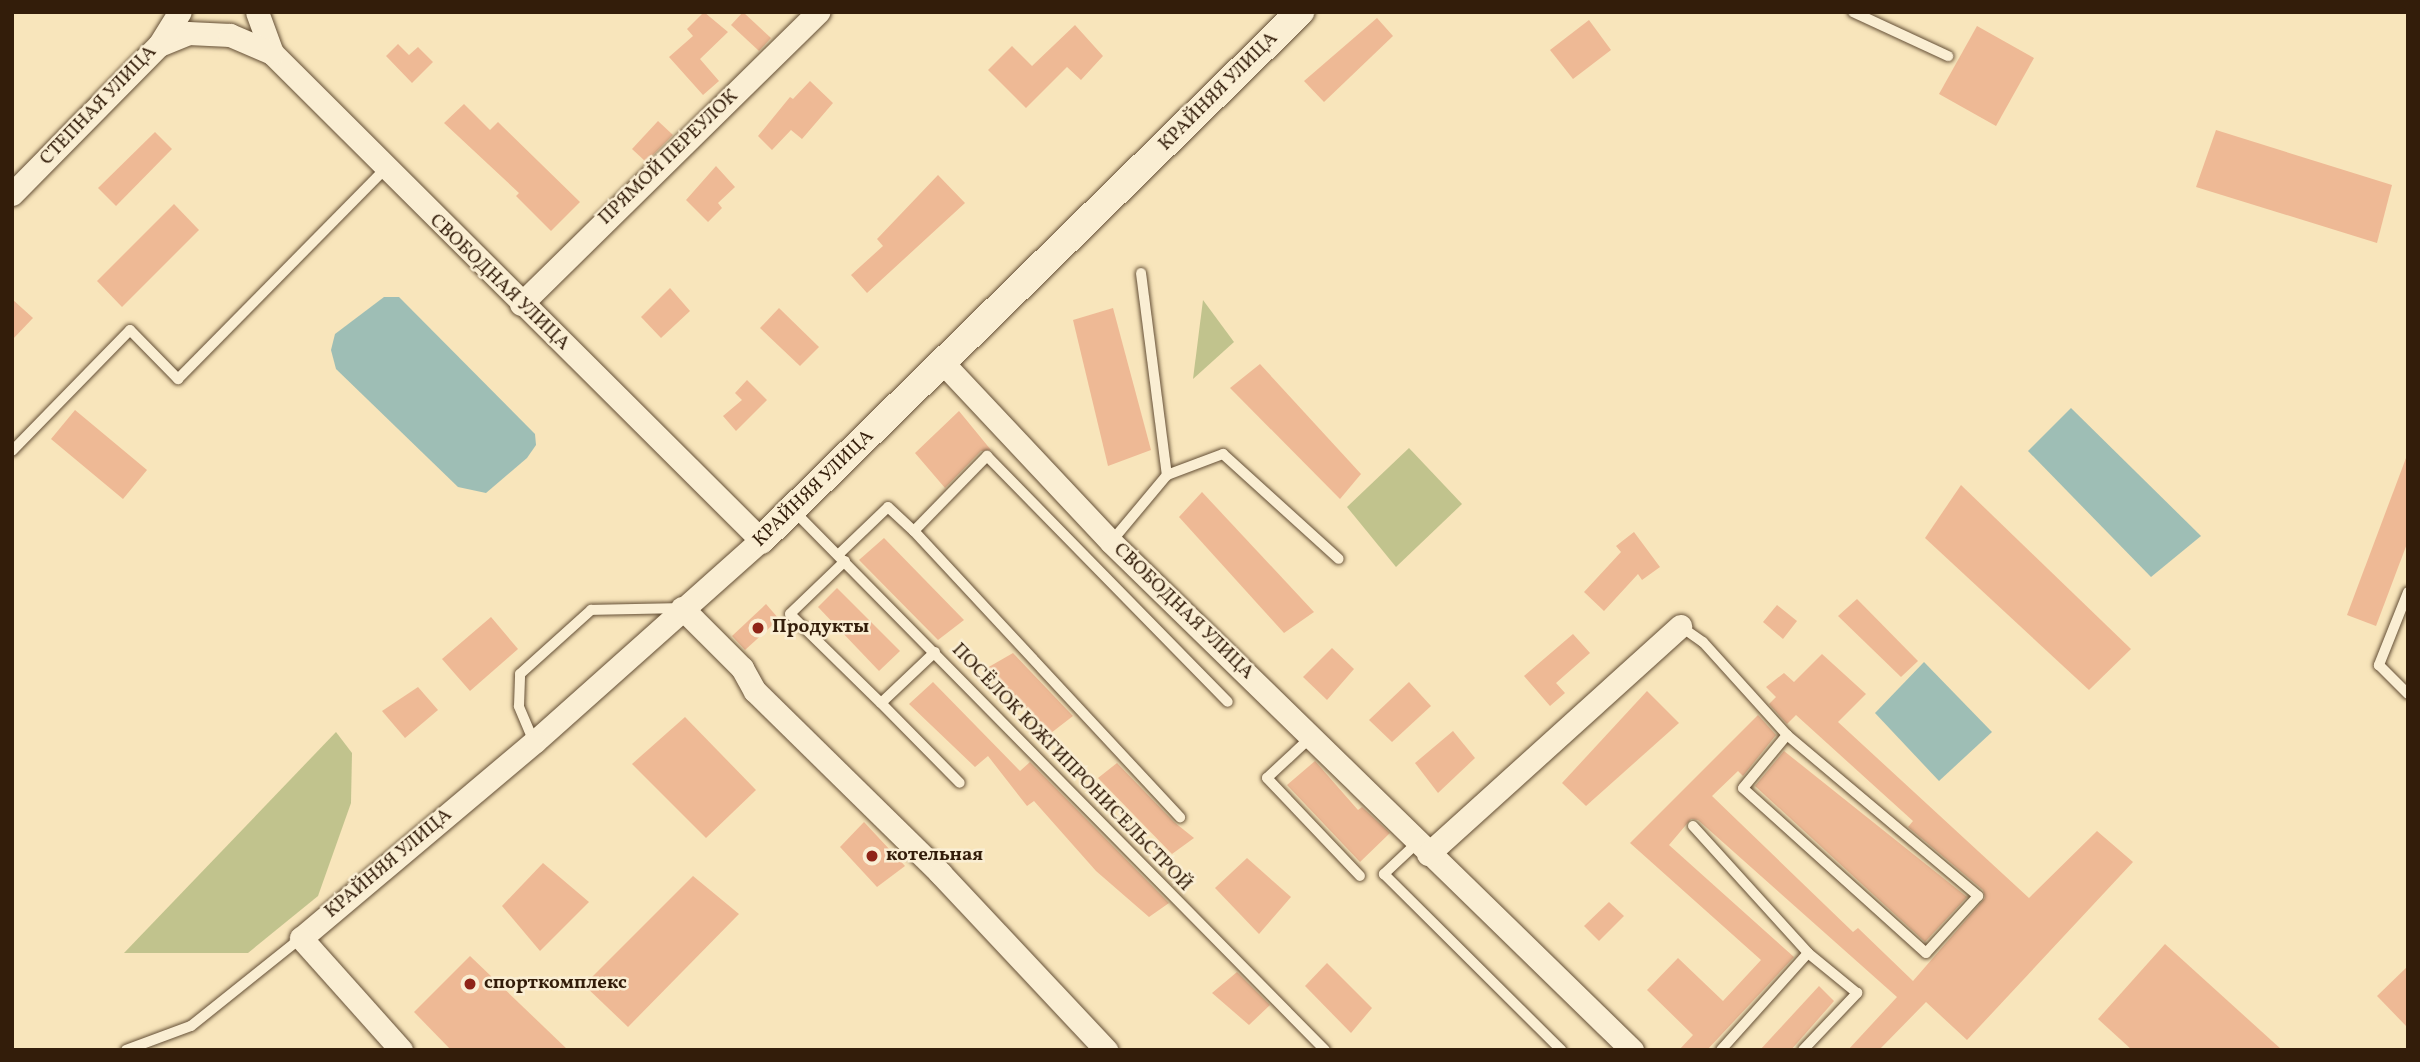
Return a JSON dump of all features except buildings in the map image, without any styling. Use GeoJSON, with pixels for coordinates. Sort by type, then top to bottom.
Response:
{"type":"FeatureCollection","features":[{"type":"Feature","properties":{"kind":"street","name":"СТЕПНАЯ УЛИЦА"},"geometry":{"type":"LineString","coordinates":[[12,194],[159,45],[180,12]]}},
{"type":"Feature","properties":{"kind":"street","name":"СВОБОДНАЯ УЛИЦА"},"geometry":{"type":"LineString","coordinates":[[257,12],[272,53],[384,170],[761,540]]}},
{"type":"Feature","properties":{"kind":"street","name":"ПРЯМОЙ ПЕРЕУЛОК"},"geometry":{"type":"LineString","coordinates":[[521,304],[818,12]]}},
{"type":"Feature","properties":{"kind":"street","name":"КРАЙНЯЯ УЛИЦА"},"geometry":{"type":"LineString","coordinates":[[302,938],[534,742],[761,540],[944,364],[1300,12]]}},
{"type":"Feature","properties":{"kind":"street"},"geometry":{"type":"LineString","coordinates":[[159,45],[188,33],[230,35],[272,53]]}},
{"type":"Feature","properties":{"kind":"street","name":"СВОБОДНАЯ УЛИЦА"},"geometry":{"type":"LineString","coordinates":[[944,364],[1111,542],[1624,1047]]}},
{"type":"Feature","properties":{"kind":"street"},"geometry":{"type":"LineString","coordinates":[[682,608],[742,668],[755,691],[940,873],[1106,1050]]}},
{"type":"Feature","properties":{"kind":"street"},"geometry":{"type":"LineString","coordinates":[[1423,848],[1680,626]]}},
{"type":"Feature","properties":{"kind":"street"},"geometry":{"type":"LineString","coordinates":[[302,938],[401,1050]]}},
{"type":"Feature","properties":{"kind":"lane"},"geometry":{"type":"LineString","coordinates":[[1853,12],[1948,56]]}},
{"type":"Feature","properties":{"kind":"lane"},"geometry":{"type":"LineString","coordinates":[[12,451],[130,330],[178,379],[384,170]]}},
{"type":"Feature","properties":{"kind":"lane"},"geometry":{"type":"LineString","coordinates":[[1141,273],[1167,475]]}},
{"type":"Feature","properties":{"kind":"lane"},"geometry":{"type":"LineString","coordinates":[[1111,542],[1167,475],[1223,454],[1339,559]]}},
{"type":"Feature","properties":{"kind":"lane"},"geometry":{"type":"LineString","coordinates":[[914,531],[988,456],[1228,702]]}},
{"type":"Feature","properties":{"kind":"lane"},"geometry":{"type":"LineString","coordinates":[[960,783],[790,614],[888,507],[914,531],[1180,817]]}},
{"type":"Feature","properties":{"kind":"lane","name":"ПОСЁЛОК ЮЖГИПРОНИСЕЛЬСТРОЙ"},"geometry":{"type":"LineString","coordinates":[[793,510],[1325,1050]]}},
{"type":"Feature","properties":{"kind":"lane"},"geometry":{"type":"LineString","coordinates":[[2408,592],[2379,665],[2408,694]]}},
{"type":"Feature","properties":{"kind":"lane"},"geometry":{"type":"LineString","coordinates":[[534,742],[519,706],[520,674],[591,610],[682,608]]}},
{"type":"Feature","properties":{"kind":"lane"},"geometry":{"type":"LineString","coordinates":[[1680,626],[1703,642],[1787,735],[1978,896],[1926,953],[1743,788],[1787,735]]}},
{"type":"Feature","properties":{"kind":"lane"},"geometry":{"type":"LineString","coordinates":[[881,703],[935,652]]}},
{"type":"Feature","properties":{"kind":"lane"},"geometry":{"type":"LineString","coordinates":[[1311,737],[1267,778],[1360,876]]}},
{"type":"Feature","properties":{"kind":"lane"},"geometry":{"type":"LineString","coordinates":[[1693,826],[1808,953],[1857,993],[1803,1050]]}},
{"type":"Feature","properties":{"kind":"lane"},"geometry":{"type":"LineString","coordinates":[[1423,848],[1384,874],[1561,1050]]}},
{"type":"Feature","properties":{"kind":"lane"},"geometry":{"type":"LineString","coordinates":[[126,1050],[191,1026],[302,938]]}},
{"type":"Feature","properties":{"kind":"lane"},"geometry":{"type":"LineString","coordinates":[[1721,1050],[1808,953]]}},
{"type":"Feature","properties":{"kind":"green space"},"geometry":{"type":"Polygon","coordinates":[[[1203,300],[1234,342],[1193,379],[1203,300]]]}},
{"type":"Feature","properties":{"kind":"green space"},"geometry":{"type":"Polygon","coordinates":[[[1409,448],[1462,504],[1396,567],[1347,507],[1409,448]]]}},
{"type":"Feature","properties":{"kind":"green space"},"geometry":{"type":"Polygon","coordinates":[[[336,732],[352,753],[351,803],[318,896],[248,953],[124,953],[336,732]]]}},
{"type":"Feature","properties":{"kind":"water"},"geometry":{"type":"Polygon","coordinates":[[[384,297],[399,297],[535,434],[536,445],[527,458],[486,493],[458,487],[336,369],[331,350],[335,334],[384,297]]]}},
{"type":"Feature","properties":{"kind":"water"},"geometry":{"type":"Polygon","coordinates":[[[2071,408],[2201,536],[2151,577],[2028,451],[2071,408]]]}},
{"type":"Feature","properties":{"kind":"water"},"geometry":{"type":"Polygon","coordinates":[[[1924,662],[1992,732],[1939,781],[1875,713],[1924,662]]]}},
{"type":"Feature","properties":{"kind":"place","name":"Продукты"},"geometry":{"type":"Point","coordinates":[758,628]}},
{"type":"Feature","properties":{"kind":"place","name":"котельная"},"geometry":{"type":"Point","coordinates":[872,856]}},
{"type":"Feature","properties":{"kind":"place","name":"спорткомплекс"},"geometry":{"type":"Point","coordinates":[470,984]}}]}
